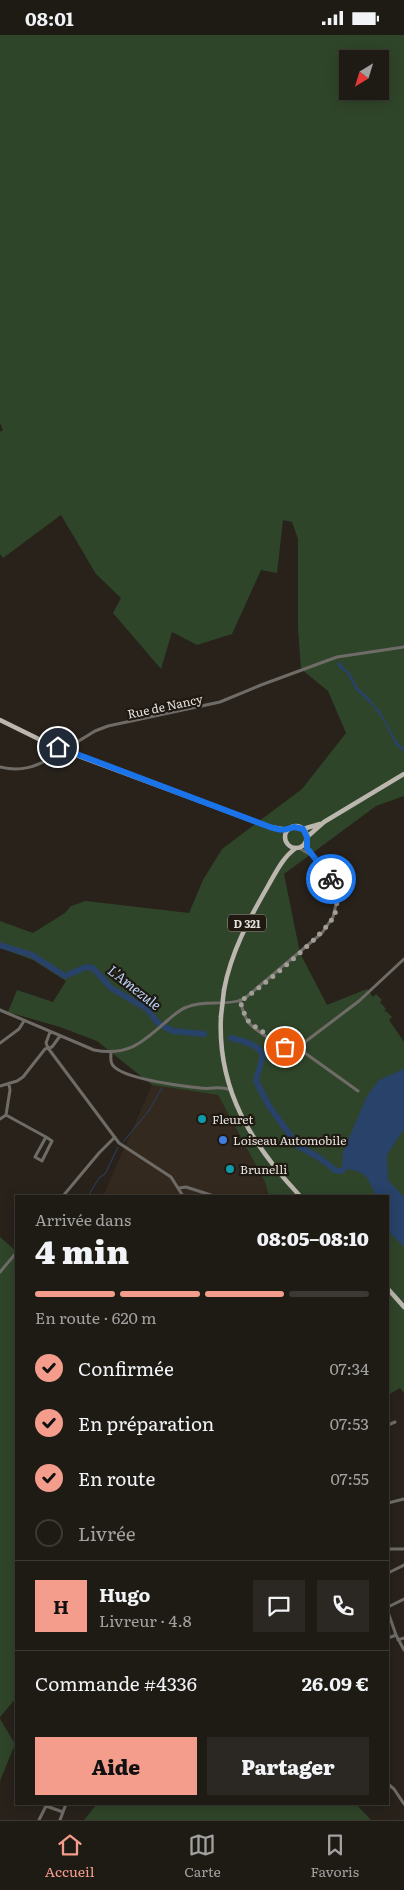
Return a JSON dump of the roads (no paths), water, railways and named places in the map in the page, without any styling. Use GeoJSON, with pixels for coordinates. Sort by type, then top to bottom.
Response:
{"type":"FeatureCollection","features":[{"type":"Feature","properties":{"kind":"main road"},"geometry":{"type":"LineString","coordinates":[[0,720],[58,747],[270,827],[279,832],[286,841],[298,848],[324,822]]}},
{"type":"Feature","properties":{"kind":"main road"},"geometry":{"type":"LineString","coordinates":[[270,827],[288,830],[294,827],[303,829],[324,822],[404,775]]}},
{"type":"Feature","properties":{"kind":"main road"},"geometry":{"type":"LineString","coordinates":[[303,829],[307,839]]}},
{"type":"Feature","properties":{"kind":"main road"},"geometry":{"type":"LineString","coordinates":[[286,841],[288,830]]}},
{"type":"Feature","properties":{"kind":"main road","name":"D 321"},"geometry":{"type":"LineString","coordinates":[[286,841],[282,862],[246,926],[235,950],[224,989],[221,1017],[222,1053],[231,1090],[243,1121],[252,1137],[283,1178],[299,1195]]}},
{"type":"Feature","properties":{"kind":"main road","name":"D 321"},"geometry":{"type":"LineString","coordinates":[[282,862],[298,848]]}},
{"type":"Feature","properties":{"kind":"main road"},"geometry":{"type":"LineString","coordinates":[[389,1290],[404,1307]]}},
{"type":"Feature","properties":{"kind":"street","name":"Rue de Nancy"},"geometry":{"type":"LineString","coordinates":[[0,767],[28,769],[54,757],[95,731],[108,726],[220,702],[337,657],[404,647]]}},
{"type":"Feature","properties":{"kind":"street"},"geometry":{"type":"LineString","coordinates":[[0,1011],[94,1050],[111,1053],[130,1049],[185,1007],[196,1004],[240,1001],[322,933],[333,917],[337,900],[334,885],[307,848],[307,839]]}},
{"type":"Feature","properties":{"kind":"street"},"geometry":{"type":"LineString","coordinates":[[298,848],[305,850],[317,861]]}},
{"type":"Feature","properties":{"kind":"street"},"geometry":{"type":"LineString","coordinates":[[240,1001],[246,1018],[256,1029],[293,1051],[359,1001],[404,959]]}},
{"type":"Feature","properties":{"kind":"street"},"geometry":{"type":"LineString","coordinates":[[0,1043],[19,1029],[24,1021]]}},
{"type":"Feature","properties":{"kind":"street"},"geometry":{"type":"LineString","coordinates":[[50,1033],[46,1043],[48,1048],[115,1137],[127,1149],[160,1168],[171,1177],[182,1195]]}},
{"type":"Feature","properties":{"kind":"street"},"geometry":{"type":"LineString","coordinates":[[0,1087],[23,1077],[45,1049],[52,1047],[60,1037]]}},
{"type":"Feature","properties":{"kind":"street"},"geometry":{"type":"LineString","coordinates":[[298,1049],[358,1091]]}},
{"type":"Feature","properties":{"kind":"street"},"geometry":{"type":"LineString","coordinates":[[111,1053],[112,1064],[127,1074],[143,1079],[202,1089],[221,1087],[231,1090]]}},
{"type":"Feature","properties":{"kind":"street"},"geometry":{"type":"LineString","coordinates":[[0,1119],[6,1115],[10,1090],[9,1084]]}},
{"type":"Feature","properties":{"kind":"street"},"geometry":{"type":"LineString","coordinates":[[6,1115],[46,1137],[52,1141],[42,1161],[35,1157],[46,1137]]}},
{"type":"Feature","properties":{"kind":"street"},"geometry":{"type":"LineString","coordinates":[[64,1195],[98,1153],[115,1137]]}},
{"type":"Feature","properties":{"kind":"street"},"geometry":{"type":"LineString","coordinates":[[179,1189],[186,1187],[211,1195]]}},
{"type":"Feature","properties":{"kind":"street"},"geometry":{"type":"LineString","coordinates":[[0,1273],[15,1254]]}},
{"type":"Feature","properties":{"kind":"street"},"geometry":{"type":"LineString","coordinates":[[389,1424],[394,1421]]}},
{"type":"Feature","properties":{"kind":"street"},"geometry":{"type":"LineString","coordinates":[[389,1503],[404,1499]]}},
{"type":"Feature","properties":{"kind":"street"},"geometry":{"type":"LineString","coordinates":[[389,1549],[404,1549]]}},
{"type":"Feature","properties":{"kind":"street"},"geometry":{"type":"LineString","coordinates":[[389,1572],[404,1565]]}},
{"type":"Feature","properties":{"kind":"street"},"geometry":{"type":"LineString","coordinates":[[389,1606],[404,1599]]}},
{"type":"Feature","properties":{"kind":"street"},"geometry":{"type":"LineString","coordinates":[[389,1615],[398,1640],[404,1649]]}},
{"type":"Feature","properties":{"kind":"street"},"geometry":{"type":"LineString","coordinates":[[389,1638],[396,1635]]}},
{"type":"Feature","properties":{"kind":"street"},"geometry":{"type":"LineString","coordinates":[[398,1640],[404,1638]]}},
{"type":"Feature","properties":{"kind":"street"},"geometry":{"type":"LineString","coordinates":[[389,1785],[404,1803]]}},
{"type":"Feature","properties":{"kind":"street"},"geometry":{"type":"LineString","coordinates":[[39,1820],[46,1805],[63,1812]]}},
{"type":"Feature","properties":{"kind":"street"},"geometry":{"type":"LineString","coordinates":[[60,1820],[66,1805]]}},
{"type":"Feature","properties":{"kind":"water"},"geometry":{"type":"Polygon","coordinates":[[[341,662],[343,667],[350,673],[358,688],[379,709],[397,742],[404,749],[404,752],[395,744],[384,721],[371,704],[356,690],[347,673],[340,669],[337,663],[341,662]]]}},
{"type":"Feature","properties":{"kind":"water"},"geometry":{"type":"Polygon","coordinates":[[[404,1069],[404,1129],[387,1155],[388,1180],[404,1197],[404,1247],[389,1232],[389,1195],[376,1195],[368,1179],[362,1173],[342,1167],[343,1152],[367,1096],[379,1080],[404,1069]]]}},
{"type":"Feature","properties":{"kind":"waterway","name":"L'Amezule"},"geometry":{"type":"LineString","coordinates":[[0,945],[32,955],[65,976],[86,967],[93,968],[111,988],[147,1009],[157,1022],[163,1026],[173,1031],[204,1034]]}},
{"type":"Feature","properties":{"kind":"waterway","name":"L'Amezule"},"geometry":{"type":"LineString","coordinates":[[231,1038],[253,1045],[263,1055],[256,1081],[269,1106],[298,1146],[320,1158],[336,1171],[341,1171],[348,1165]]}},
{"type":"Feature","properties":{"kind":"waterway"},"geometry":{"type":"LineString","coordinates":[[123,1142],[148,1112],[162,1088]]}},
{"type":"Feature","properties":{"kind":"waterway"},"geometry":{"type":"LineString","coordinates":[[89,1195],[99,1178],[105,1174],[118,1147]]}},
{"type":"Feature","properties":{"kind":"place","name":"Fleuret"},"geometry":{"type":"Point","coordinates":[202,1119]}},
{"type":"Feature","properties":{"kind":"place","name":"Loiseau Automobile"},"geometry":{"type":"Point","coordinates":[223,1140]}},
{"type":"Feature","properties":{"kind":"place","name":"Brunelli"},"geometry":{"type":"Point","coordinates":[230,1169]}}]}
